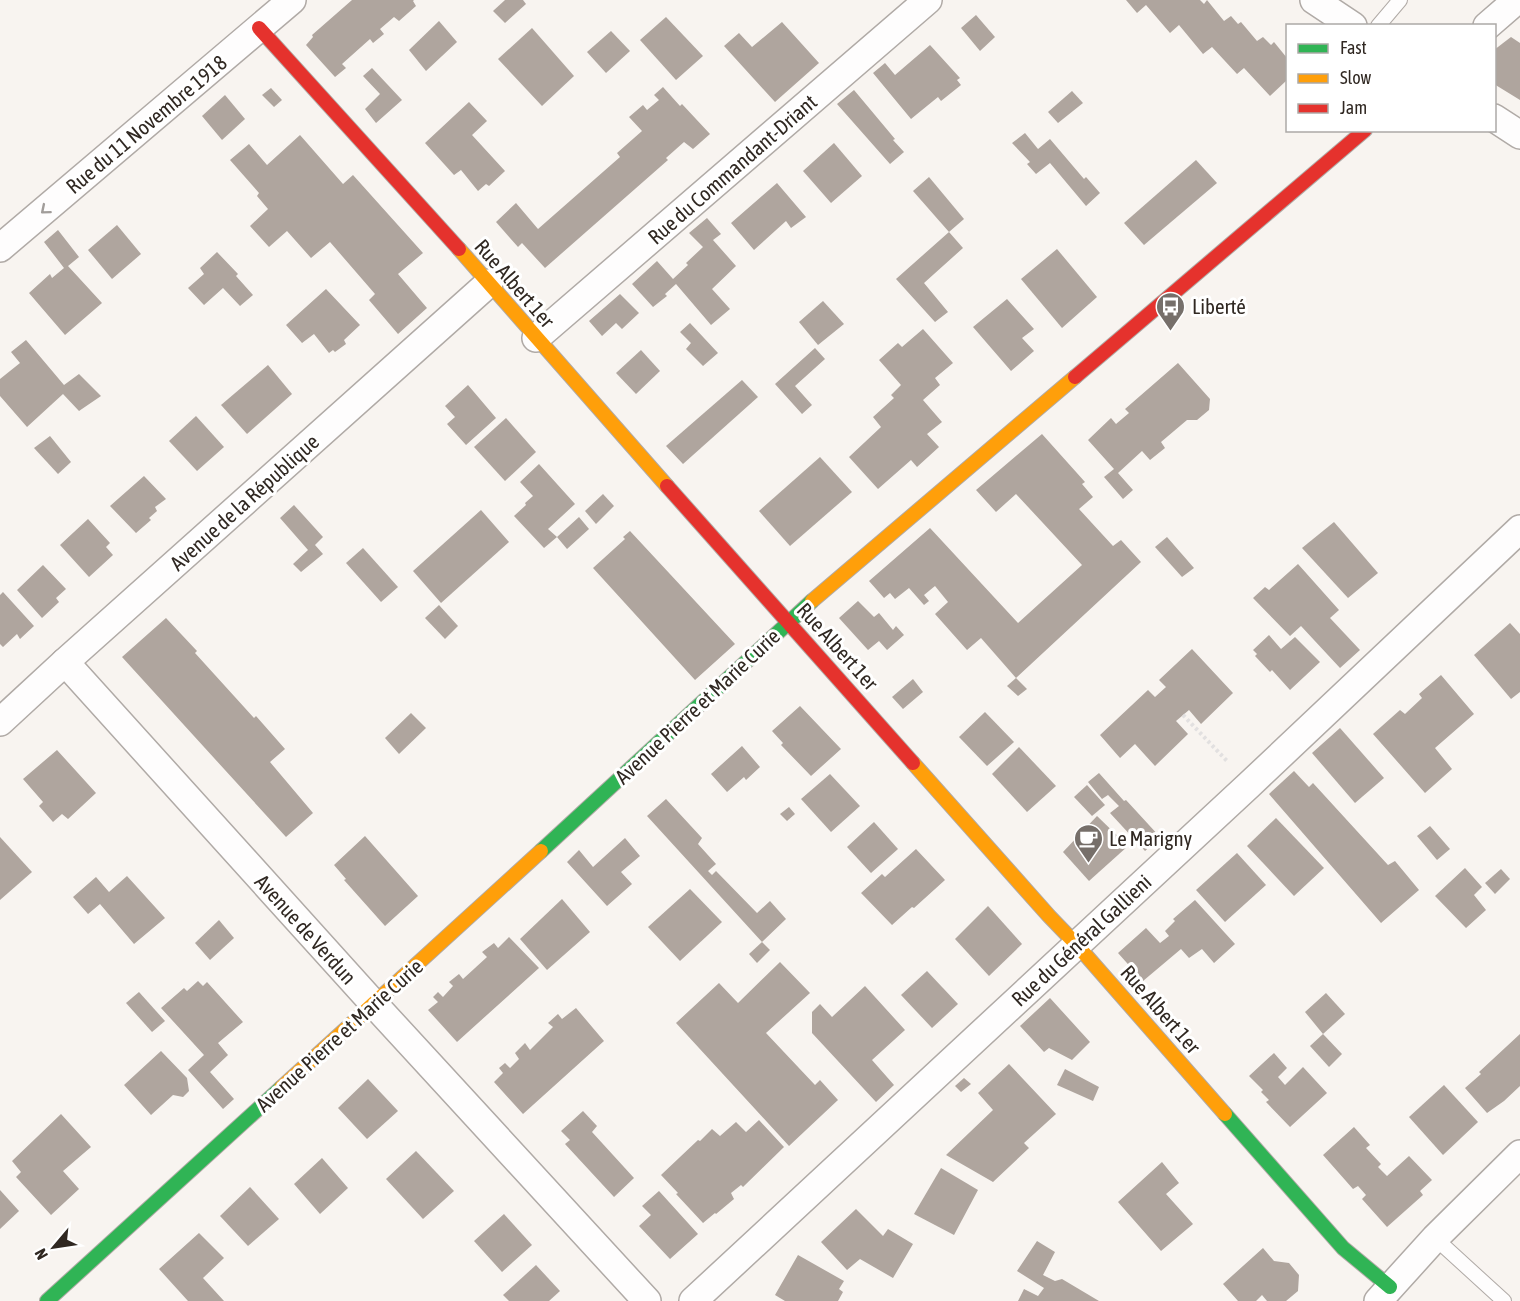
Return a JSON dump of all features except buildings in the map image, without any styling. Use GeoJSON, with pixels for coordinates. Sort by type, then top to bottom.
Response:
{"type":"FeatureCollection","features":[{"type":"Feature","properties":{"kind":"street","name":"Rue du 11 Novembre 1918"},"geometry":{"type":"LineString","coordinates":[[0,248],[292,0]]}},
{"type":"Feature","properties":{"kind":"street","name":"Rue du Commandant-Driant"},"geometry":{"type":"LineString","coordinates":[[536,338],[928,0]]}},
{"type":"Feature","properties":{"kind":"street"},"geometry":{"type":"LineString","coordinates":[[1314,0],[1350,24]]}},
{"type":"Feature","properties":{"kind":"street"},"geometry":{"type":"LineString","coordinates":[[1490,24],[1517,0]]}},
{"type":"Feature","properties":{"kind":"street","name":"Rue Albert 1er"},"geometry":{"type":"LineString","coordinates":[[259,28],[489,283],[1384,1294]]}},
{"type":"Feature","properties":{"kind":"street"},"geometry":{"type":"LineString","coordinates":[[1496,119],[1520,135]]}},
{"type":"Feature","properties":{"kind":"street","name":"Avenue Pierre et Marie Curie"},"geometry":{"type":"LineString","coordinates":[[47,1301],[788,623],[1363,132]]}},
{"type":"Feature","properties":{"kind":"street","name":"Avenue de la République"},"geometry":{"type":"LineString","coordinates":[[0,722],[489,283]]}},
{"type":"Feature","properties":{"kind":"street","name":"Rue du Général Gallieni"},"geometry":{"type":"LineString","coordinates":[[693,1301],[1249,785],[1520,529]]}},
{"type":"Feature","properties":{"kind":"street","name":"Avenue de Verdun"},"geometry":{"type":"LineString","coordinates":[[65,662],[373,1003],[647,1301]]}},
{"type":"Feature","properties":{"kind":"street"},"geometry":{"type":"LineString","coordinates":[[1384,1294],[1435,1238],[1520,1154]]}},
{"type":"Feature","properties":{"kind":"lane"},"geometry":{"type":"LineString","coordinates":[[1380,24],[1400,0]]}},
{"type":"Feature","properties":{"kind":"lane"},"geometry":{"type":"LineString","coordinates":[[1435,1238],[1504,1301]]}},
{"type":"Feature","properties":{"kind":"path"},"geometry":{"type":"LineString","coordinates":[[1183,715],[1249,785]]}},
{"type":"Feature","properties":{"kind":"traffic: fast"},"geometry":{"type":"LineString","coordinates":[[541,851],[812,601]]}},
{"type":"Feature","properties":{"kind":"traffic: fast"},"geometry":{"type":"LineString","coordinates":[[47,1301],[281,1088]]}},
{"type":"Feature","properties":{"kind":"traffic: fast"},"geometry":{"type":"LineString","coordinates":[[1225,1114],[1343,1248],[1390,1287]]}},
{"type":"Feature","properties":{"kind":"traffic: slow"},"geometry":{"type":"LineString","coordinates":[[459,249],[667,486]]}},
{"type":"Feature","properties":{"kind":"traffic: slow"},"geometry":{"type":"LineString","coordinates":[[812,601],[1075,377]]}},
{"type":"Feature","properties":{"kind":"traffic: slow"},"geometry":{"type":"LineString","coordinates":[[913,763],[1225,1114]]}},
{"type":"Feature","properties":{"kind":"traffic: slow"},"geometry":{"type":"LineString","coordinates":[[281,1088],[541,851]]}},
{"type":"Feature","properties":{"kind":"traffic: jam"},"geometry":{"type":"LineString","coordinates":[[259,28],[459,249]]}},
{"type":"Feature","properties":{"kind":"traffic: jam"},"geometry":{"type":"LineString","coordinates":[[1075,377],[1363,132]]}},
{"type":"Feature","properties":{"kind":"traffic: jam"},"geometry":{"type":"LineString","coordinates":[[667,486],[913,763]]}},
{"type":"Feature","properties":{"kind":"place","name":"Liberté"},"geometry":{"type":"Point","coordinates":[1171,332]}},
{"type":"Feature","properties":{"kind":"place","name":"Le Marigny"},"geometry":{"type":"Point","coordinates":[1088,864]}}]}
